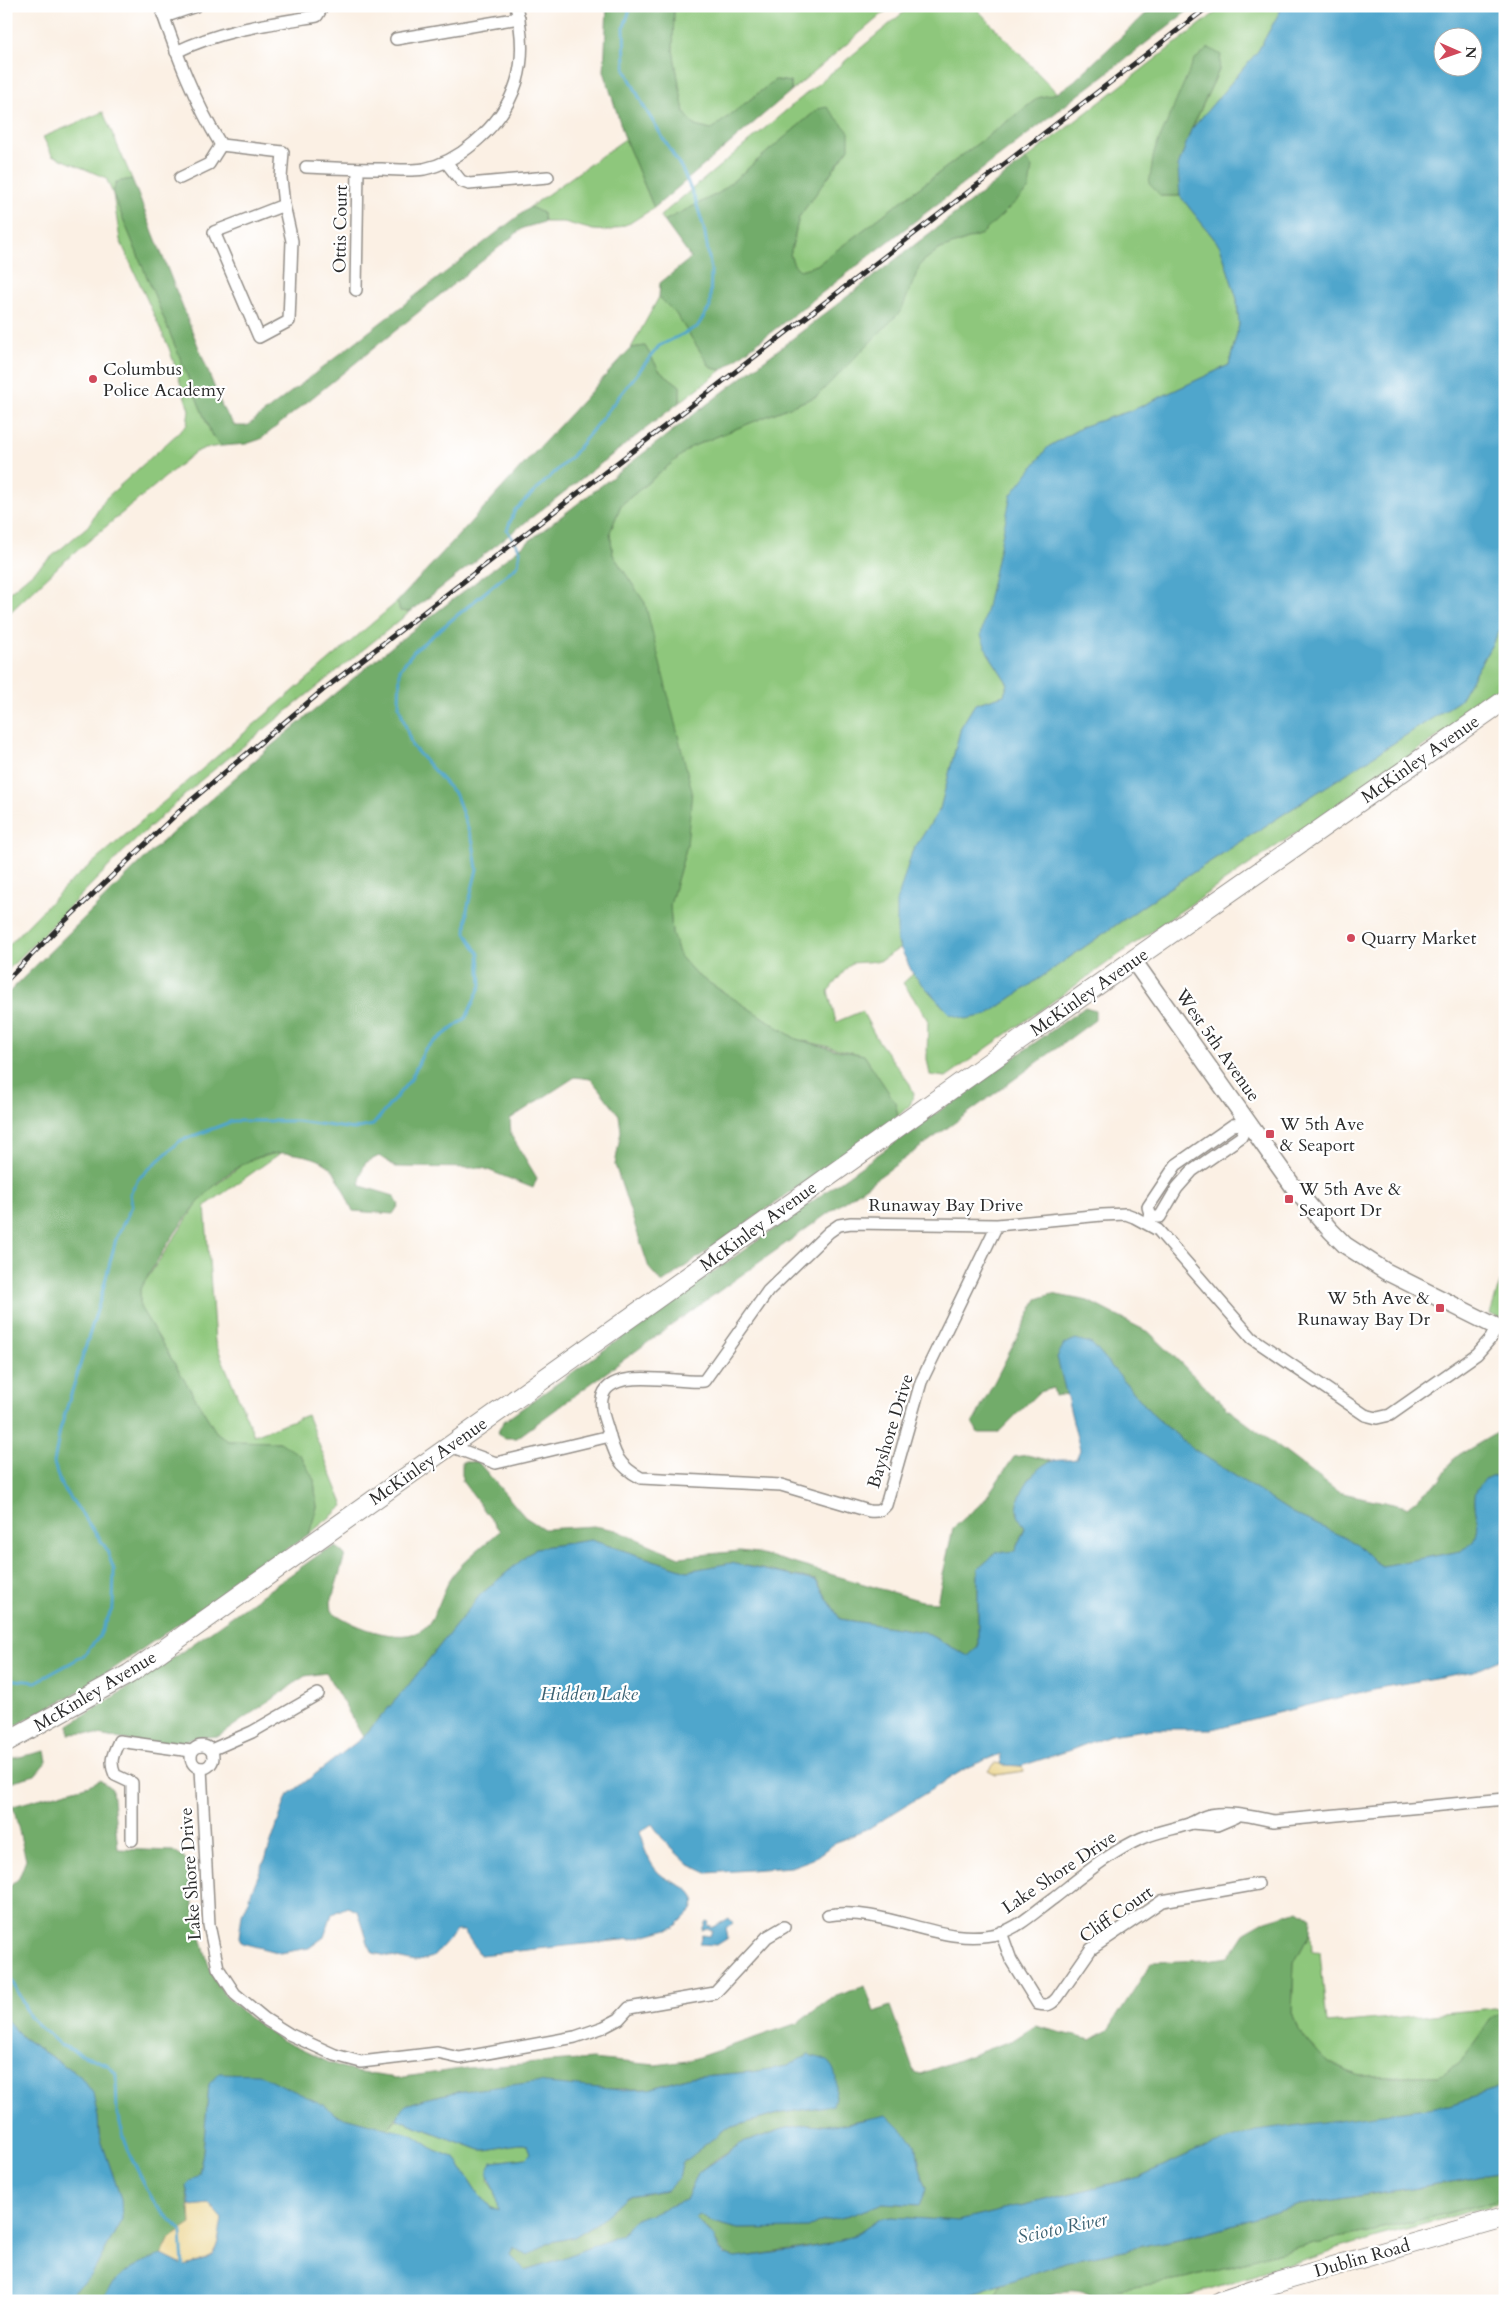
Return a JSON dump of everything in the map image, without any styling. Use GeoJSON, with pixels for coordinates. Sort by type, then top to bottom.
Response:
{"type":"FeatureCollection","features":[{"type":"Feature","properties":{"kind":"main road","name":"McKinley Avenue"},"geometry":{"type":"LineString","coordinates":[[6,1742],[129,1674],[1133,960],[1505,700]]}},
{"type":"Feature","properties":{"kind":"main road","name":"West 5th Avenue"},"geometry":{"type":"LineString","coordinates":[[1133,960],[1295,1189],[1331,1231],[1346,1245],[1385,1271],[1501,1329]]}},
{"type":"Feature","properties":{"kind":"main road","name":"Dublin Road"},"geometry":{"type":"LineString","coordinates":[[1221,2301],[1279,2282],[1505,2217]]}},
{"type":"Feature","properties":{"kind":"street"},"geometry":{"type":"LineString","coordinates":[[196,6],[162,12],[201,113],[221,145]]}},
{"type":"Feature","properties":{"kind":"street"},"geometry":{"type":"LineString","coordinates":[[176,52],[226,32],[317,16],[323,6]]}},
{"type":"Feature","properties":{"kind":"street"},"geometry":{"type":"LineString","coordinates":[[306,167],[416,169],[446,162],[466,150],[488,131],[507,106],[520,70],[522,48],[516,6]]}},
{"type":"Feature","properties":{"kind":"street"},"geometry":{"type":"LineString","coordinates":[[396,39],[519,18]]}},
{"type":"Feature","properties":{"kind":"street"},"geometry":{"type":"LineString","coordinates":[[221,145],[283,152],[281,178],[284,205],[292,241],[289,321],[259,337],[214,232],[284,205]]}},
{"type":"Feature","properties":{"kind":"street"},"geometry":{"type":"LineString","coordinates":[[180,178],[210,164],[221,145]]}},
{"type":"Feature","properties":{"kind":"street"},"geometry":{"type":"LineString","coordinates":[[446,162],[461,182],[469,184],[548,177]]}},
{"type":"Feature","properties":{"kind":"street","name":"Ottis Court"},"geometry":{"type":"LineString","coordinates":[[356,290],[358,169]]}},
{"type":"Feature","properties":{"kind":"street"},"geometry":{"type":"LineString","coordinates":[[1150,1220],[1160,1217],[1177,1188],[1192,1171],[1241,1137],[1248,1123]]}},
{"type":"Feature","properties":{"kind":"street","name":"Runaway Bay Drive"},"geometry":{"type":"LineString","coordinates":[[610,1436],[603,1411],[602,1399],[606,1388],[618,1380],[632,1379],[704,1381],[768,1291],[806,1253],[839,1225],[850,1222],[996,1225],[1126,1214],[1150,1220],[1252,1338],[1365,1415],[1377,1418],[1390,1415],[1477,1354],[1501,1329]]}},
{"type":"Feature","properties":{"kind":"street","name":"Bayshore Drive"},"geometry":{"type":"LineString","coordinates":[[610,1436],[618,1460],[624,1468],[641,1478],[781,1485],[870,1511],[882,1510],[886,1505],[921,1382],[996,1225]]}},
{"type":"Feature","properties":{"kind":"street"},"geometry":{"type":"LineString","coordinates":[[450,1446],[496,1463],[610,1436]]}},
{"type":"Feature","properties":{"kind":"street"},"geometry":{"type":"LineString","coordinates":[[211,1750],[277,1719],[318,1694]]}},
{"type":"Feature","properties":{"kind":"street"},"geometry":{"type":"LineString","coordinates":[[132,1840],[132,1783],[115,1775],[112,1768],[111,1758],[119,1741],[191,1751],[201,1745],[211,1750]]}},
{"type":"Feature","properties":{"kind":"street"},"geometry":{"type":"LineString","coordinates":[[201,1768],[205,1768],[212,1762],[211,1750]]}},
{"type":"Feature","properties":{"kind":"street","name":"Lake Shore Drive"},"geometry":{"type":"LineString","coordinates":[[191,1751],[192,1762],[201,1768],[209,1925],[218,1968],[235,1994],[265,2020],[289,2034],[335,2055],[360,2062],[437,2053],[460,2058],[576,2037],[604,2027],[619,2019],[629,2008],[715,1993],[767,1937],[784,1927]]}},
{"type":"Feature","properties":{"kind":"street","name":"Lake Shore Drive"},"geometry":{"type":"LineString","coordinates":[[828,1915],[854,1912],[874,1915],[947,1935],[981,1936],[1001,1932],[1023,1921],[1119,1851],[1141,1838],[1190,1823],[1217,1825],[1242,1815],[1274,1821],[1505,1798]]}},
{"type":"Feature","properties":{"kind":"street","name":"Cliff Court"},"geometry":{"type":"LineString","coordinates":[[1001,1932],[1011,1960],[1038,2004],[1045,2006],[1057,1998],[1091,1949],[1157,1904],[1172,1897],[1258,1884]]}},
{"type":"Feature","properties":{"kind":"green space"},"geometry":{"type":"Polygon","coordinates":[[[607,6],[674,6],[673,50],[684,112],[695,126],[711,130],[775,80],[791,82],[791,91],[654,208],[625,139],[604,71],[607,6]]]}},
{"type":"Feature","properties":{"kind":"green space"},"geometry":{"type":"Polygon","coordinates":[[[674,6],[892,6],[791,91],[791,82],[775,80],[711,130],[695,126],[684,113],[673,50],[674,6]]]}},
{"type":"Feature","properties":{"kind":"green space"},"geometry":{"type":"Polygon","coordinates":[[[911,6],[974,6],[1057,93],[1038,98],[817,265],[800,270],[794,265],[790,255],[799,217],[849,148],[818,109],[719,193],[664,221],[660,216],[911,6]]]}},
{"type":"Feature","properties":{"kind":"green space"},"geometry":{"type":"Polygon","coordinates":[[[1154,6],[1194,6],[722,370],[711,368],[676,314],[659,297],[660,283],[691,258],[664,221],[719,193],[818,109],[827,107],[849,132],[849,148],[799,217],[790,255],[794,265],[800,270],[817,265],[1038,98],[1057,93],[1074,81],[1154,6]]]}},
{"type":"Feature","properties":{"kind":"green space"},"geometry":{"type":"Polygon","coordinates":[[[1224,6],[1283,6],[1258,51],[1192,129],[1161,196],[1180,196],[1220,246],[1237,299],[1239,325],[1229,365],[1133,410],[1084,426],[1048,447],[988,653],[1008,684],[1004,695],[975,704],[961,727],[940,809],[912,852],[897,941],[900,948],[880,961],[851,963],[828,991],[836,1022],[862,1011],[877,1039],[910,1084],[914,1094],[910,1105],[898,1116],[895,1102],[864,1055],[796,1039],[697,975],[680,956],[672,933],[670,905],[687,845],[645,603],[613,555],[610,532],[621,505],[691,447],[817,396],[914,278],[921,263],[938,250],[982,234],[1032,167],[1025,160],[1224,6]]]}},
{"type":"Feature","properties":{"kind":"green space"},"geometry":{"type":"Polygon","coordinates":[[[1209,48],[1221,55],[1219,70],[1191,130],[1178,167],[1180,196],[1161,196],[1149,184],[1154,152],[1194,60],[1209,48]]]}},
{"type":"Feature","properties":{"kind":"green space"},"geometry":{"type":"Polygon","coordinates":[[[103,112],[132,179],[116,182],[113,194],[106,178],[52,155],[43,137],[103,112]]]}},
{"type":"Feature","properties":{"kind":"green space"},"geometry":{"type":"Polygon","coordinates":[[[625,139],[654,208],[630,223],[609,231],[593,230],[564,222],[544,222],[543,213],[530,207],[625,139]]]}},
{"type":"Feature","properties":{"kind":"green space"},"geometry":{"type":"Polygon","coordinates":[[[1025,160],[1032,167],[1029,189],[982,234],[938,250],[921,263],[901,311],[817,396],[691,447],[621,505],[610,532],[613,555],[645,603],[692,791],[687,845],[670,905],[672,933],[680,956],[697,975],[796,1039],[864,1055],[895,1102],[898,1116],[662,1283],[649,1268],[615,1165],[621,1131],[619,1115],[591,1079],[575,1077],[510,1119],[511,1135],[537,1178],[533,1188],[483,1168],[396,1167],[379,1156],[365,1163],[360,1177],[361,1186],[394,1196],[399,1205],[393,1214],[353,1211],[330,1167],[322,1161],[295,1154],[269,1154],[245,1163],[223,1178],[202,1198],[167,1245],[140,1289],[140,1307],[216,1432],[228,1441],[280,1442],[301,1456],[314,1480],[317,1507],[309,1534],[87,1687],[6,1731],[6,995],[153,850],[271,746],[395,644],[1025,160]]]}},
{"type":"Feature","properties":{"kind":"green space"},"geometry":{"type":"Polygon","coordinates":[[[132,179],[223,409],[235,426],[247,426],[530,207],[543,213],[544,222],[523,228],[261,439],[246,444],[222,446],[212,436],[113,194],[116,182],[132,179]]]}},
{"type":"Feature","properties":{"kind":"green space"},"geometry":{"type":"Polygon","coordinates":[[[113,194],[212,436],[222,446],[205,448],[194,453],[60,565],[6,616],[6,595],[88,526],[105,499],[187,425],[189,410],[169,348],[120,240],[113,194]]]}},
{"type":"Feature","properties":{"kind":"green space"},"geometry":{"type":"Polygon","coordinates":[[[659,297],[676,314],[711,368],[722,370],[680,402],[680,386],[659,370],[645,346],[631,348],[659,297]]]}},
{"type":"Feature","properties":{"kind":"green space"},"geometry":{"type":"Polygon","coordinates":[[[645,346],[659,370],[680,386],[680,402],[410,612],[400,611],[397,602],[631,348],[645,346]]]}},
{"type":"Feature","properties":{"kind":"green space"},"geometry":{"type":"Polygon","coordinates":[[[397,602],[400,611],[410,612],[200,781],[124,851],[6,972],[6,948],[68,884],[397,602]]]}},
{"type":"Feature","properties":{"kind":"green space"},"geometry":{"type":"Polygon","coordinates":[[[1505,622],[1505,691],[1175,915],[946,1077],[930,1075],[927,1059],[928,1019],[903,983],[913,974],[950,1014],[987,1015],[1166,890],[1459,701],[1505,622]]]}},
{"type":"Feature","properties":{"kind":"green space"},"geometry":{"type":"Polygon","coordinates":[[[1085,1007],[1095,1010],[1095,1020],[1023,1073],[517,1438],[504,1438],[497,1434],[503,1422],[1085,1007]]]}},
{"type":"Feature","properties":{"kind":"green space"},"geometry":{"type":"Polygon","coordinates":[[[282,1152],[205,1206],[215,1342],[254,1435],[307,1415],[344,1506],[309,1534],[317,1507],[314,1480],[280,1442],[228,1441],[216,1432],[140,1307],[140,1289],[203,1195],[248,1160],[282,1152]]]}},
{"type":"Feature","properties":{"kind":"green space"},"geometry":{"type":"Polygon","coordinates":[[[1502,1276],[1505,1277],[1505,1321],[1490,1314],[1502,1276]]]}},
{"type":"Feature","properties":{"kind":"green space"},"geometry":{"type":"Polygon","coordinates":[[[1052,1294],[1088,1301],[1150,1333],[1228,1409],[1338,1492],[1407,1507],[1439,1481],[1454,1458],[1505,1428],[1505,1473],[1487,1479],[1477,1490],[1475,1508],[1478,1526],[1476,1535],[1471,1543],[1461,1551],[1382,1566],[1355,1543],[1292,1513],[1192,1448],[1154,1416],[1092,1344],[1057,1357],[1068,1394],[1055,1396],[1053,1388],[1039,1392],[998,1433],[978,1433],[973,1423],[1037,1299],[1052,1294]]]}},
{"type":"Feature","properties":{"kind":"green space"},"geometry":{"type":"Polygon","coordinates":[[[1027,1455],[1052,1461],[1030,1477],[1017,1513],[1025,1527],[1015,1551],[996,1553],[978,1569],[978,1648],[968,1656],[924,1632],[840,1619],[816,1580],[731,1563],[687,1571],[591,1540],[536,1548],[480,1595],[407,1687],[363,1737],[326,1673],[305,1676],[219,1736],[191,1738],[174,1748],[86,1733],[69,1734],[69,1725],[159,1668],[324,1551],[336,1547],[345,1555],[331,1602],[332,1611],[366,1629],[381,1633],[409,1635],[420,1631],[433,1617],[447,1584],[455,1572],[500,1531],[462,1481],[462,1462],[478,1462],[525,1517],[544,1529],[594,1526],[616,1530],[679,1557],[740,1551],[758,1553],[922,1601],[937,1602],[953,1528],[983,1502],[1014,1457],[1027,1455]]]}},
{"type":"Feature","properties":{"kind":"green space"},"geometry":{"type":"Polygon","coordinates":[[[45,1751],[47,1761],[35,1775],[6,1783],[6,1760],[45,1751]]]}},
{"type":"Feature","properties":{"kind":"green space"},"geometry":{"type":"Polygon","coordinates":[[[100,1780],[112,1789],[118,1849],[173,1851],[185,1859],[196,1920],[209,1966],[224,1994],[248,2017],[279,2039],[330,2063],[355,2072],[397,2078],[468,2068],[592,2059],[656,2065],[687,2061],[798,2023],[831,1998],[865,1986],[874,2012],[890,2006],[914,2072],[920,2074],[1013,2040],[1035,2026],[1091,2040],[1108,2030],[1152,1962],[1207,1960],[1229,1957],[1245,1932],[1266,1920],[1299,1910],[1311,1918],[1310,1933],[1294,1963],[1292,2012],[1298,2030],[1328,2063],[1359,2076],[1438,2076],[1459,2064],[1491,2019],[1505,2008],[1505,2087],[1449,2105],[1198,2150],[1139,2177],[959,2221],[892,2217],[878,2219],[853,2236],[829,2244],[736,2258],[723,2253],[711,2234],[695,2218],[700,2215],[710,2221],[738,2229],[807,2228],[821,2222],[849,2216],[883,2203],[920,2205],[927,2188],[920,2169],[916,2144],[865,2119],[833,2126],[809,2124],[783,2129],[740,2144],[698,2173],[686,2200],[634,2220],[621,2235],[560,2259],[524,2270],[510,2255],[513,2247],[528,2255],[547,2243],[574,2237],[600,2221],[627,2196],[667,2190],[679,2178],[682,2163],[725,2129],[782,2113],[833,2105],[809,2055],[788,2066],[751,2072],[690,2077],[649,2089],[494,2088],[456,2092],[406,2105],[388,2129],[336,2115],[324,2105],[209,2084],[203,2152],[199,2173],[186,2186],[191,2224],[170,2238],[162,2255],[143,2262],[120,2277],[101,2301],[63,2301],[91,2276],[122,2219],[121,2199],[99,2134],[98,2117],[80,2076],[23,2038],[6,2019],[6,1890],[19,1878],[26,1860],[13,1806],[89,1785],[100,1780]]]}},
{"type":"Feature","properties":{"kind":"green space"},"geometry":{"type":"Polygon","coordinates":[[[1310,1933],[1311,1951],[1320,1952],[1327,2024],[1505,2008],[1491,2019],[1459,2064],[1438,2076],[1359,2076],[1328,2063],[1298,2030],[1292,2012],[1294,1963],[1310,1933]]]}},
{"type":"Feature","properties":{"kind":"green space"},"geometry":{"type":"Polygon","coordinates":[[[397,2119],[480,2150],[523,2144],[528,2145],[531,2153],[526,2158],[493,2162],[488,2180],[495,2190],[499,2211],[491,2208],[475,2189],[455,2158],[435,2150],[413,2135],[388,2129],[397,2119]]]}},
{"type":"Feature","properties":{"kind":"green space"},"geometry":{"type":"Polygon","coordinates":[[[1505,2171],[1505,2199],[1387,2228],[1305,2245],[1185,2279],[1089,2294],[1066,2291],[1028,2301],[997,2301],[996,2295],[1001,2284],[1068,2261],[1193,2236],[1300,2205],[1464,2180],[1505,2171]]]}},
{"type":"Feature","properties":{"kind":"green space"},"geometry":{"type":"Polygon","coordinates":[[[1505,2199],[1505,2202],[1376,2237],[1171,2301],[1093,2301],[1089,2294],[1185,2279],[1305,2245],[1387,2228],[1505,2199]]]}},
{"type":"Feature","properties":{"kind":"green space"},"geometry":{"type":"Polygon","coordinates":[[[1001,2284],[996,2295],[997,2301],[958,2301],[957,2298],[1001,2284]]]}},
{"type":"Feature","properties":{"kind":"sand"},"geometry":{"type":"Polygon","coordinates":[[[994,1763],[1021,1766],[1024,1771],[996,1775],[988,1771],[994,1763]]]}},
{"type":"Feature","properties":{"kind":"sand"},"geometry":{"type":"Polygon","coordinates":[[[209,2204],[223,2219],[214,2252],[203,2260],[184,2266],[162,2255],[170,2238],[191,2224],[190,2206],[209,2204]]]}},
{"type":"Feature","properties":{"kind":"water"},"geometry":{"type":"Polygon","coordinates":[[[1283,6],[1505,6],[1505,622],[1459,701],[1166,890],[987,1015],[966,1019],[950,1014],[913,974],[897,941],[897,901],[912,852],[940,809],[961,727],[975,704],[1004,695],[1008,684],[988,653],[981,635],[1011,495],[1048,447],[1084,426],[1133,410],[1229,365],[1239,325],[1237,299],[1220,246],[1180,196],[1178,167],[1191,130],[1258,51],[1283,6]]]}},
{"type":"Feature","properties":{"kind":"water","name":"Hidden Lake"},"geometry":{"type":"Polygon","coordinates":[[[1076,1339],[1092,1344],[1154,1416],[1192,1448],[1292,1513],[1356,1543],[1374,1561],[1382,1566],[1461,1551],[1471,1543],[1476,1535],[1478,1526],[1475,1499],[1477,1490],[1487,1479],[1505,1473],[1505,1658],[1474,1671],[1378,1688],[1212,1729],[1152,1729],[1110,1735],[1021,1766],[1002,1765],[1000,1754],[968,1767],[866,1830],[836,1842],[813,1859],[791,1867],[707,1873],[688,1864],[665,1842],[652,1824],[640,1832],[651,1863],[659,1873],[685,1888],[695,1899],[692,1910],[675,1927],[632,1939],[480,1955],[464,1931],[456,1931],[433,1957],[415,1962],[373,1953],[358,1911],[347,1907],[332,1914],[324,1937],[309,1948],[280,1953],[242,1943],[239,1937],[242,1914],[266,1857],[287,1796],[363,1737],[407,1687],[480,1595],[536,1548],[591,1540],[687,1571],[731,1563],[816,1581],[840,1619],[924,1632],[968,1656],[978,1647],[978,1569],[996,1553],[1015,1551],[1025,1528],[1018,1515],[1019,1498],[1033,1474],[1046,1463],[1076,1459],[1080,1450],[1057,1357],[1064,1344],[1076,1339]]]}},
{"type":"Feature","properties":{"kind":"water"},"geometry":{"type":"Polygon","coordinates":[[[729,1918],[733,1923],[726,1929],[728,1938],[717,1945],[699,1944],[702,1935],[710,1936],[712,1930],[707,1928],[702,1930],[706,1921],[709,1922],[708,1925],[714,1927],[729,1918]]]}},
{"type":"Feature","properties":{"kind":"water"},"geometry":{"type":"Polygon","coordinates":[[[6,2019],[23,2038],[80,2076],[93,2093],[99,2134],[121,2199],[122,2219],[91,2276],[63,2301],[6,2301],[6,2019]]]}},
{"type":"Feature","properties":{"kind":"water","name":"Scioto River"},"geometry":{"type":"Polygon","coordinates":[[[809,2055],[825,2060],[833,2069],[836,2093],[833,2105],[782,2113],[725,2129],[682,2163],[679,2178],[667,2190],[627,2196],[600,2221],[574,2237],[547,2243],[528,2256],[513,2247],[510,2255],[525,2270],[560,2259],[621,2235],[634,2220],[686,2200],[698,2173],[740,2144],[783,2129],[809,2124],[833,2126],[887,2115],[916,2144],[920,2169],[927,2188],[920,2205],[883,2203],[849,2216],[821,2222],[807,2228],[738,2229],[710,2221],[700,2215],[695,2218],[714,2237],[719,2250],[724,2255],[736,2258],[789,2251],[829,2244],[853,2236],[878,2219],[892,2217],[959,2221],[1139,2177],[1198,2150],[1256,2131],[1449,2105],[1505,2087],[1505,2171],[1464,2180],[1300,2205],[1193,2236],[1068,2261],[979,2292],[945,2301],[101,2301],[120,2277],[143,2262],[162,2255],[184,2266],[204,2260],[214,2252],[217,2246],[222,2219],[209,2204],[190,2206],[186,2186],[199,2173],[203,2152],[209,2084],[219,2073],[258,2074],[324,2105],[336,2115],[413,2135],[435,2150],[455,2158],[475,2189],[491,2208],[498,2211],[495,2191],[488,2177],[488,2171],[493,2162],[526,2158],[531,2153],[528,2145],[518,2144],[480,2150],[397,2119],[400,2111],[406,2105],[456,2092],[535,2082],[621,2090],[649,2089],[690,2077],[751,2072],[788,2066],[809,2055]]]}},
{"type":"Feature","properties":{"kind":"waterway"},"geometry":{"type":"LineString","coordinates":[[6,1679],[36,1682],[83,1656],[99,1637],[113,1607],[114,1570],[106,1548],[60,1483],[54,1463],[60,1430],[101,1297],[116,1239],[132,1206],[130,1194],[138,1179],[180,1141],[233,1121],[297,1121],[354,1129],[373,1125],[411,1079],[425,1049],[466,1018],[481,985],[479,954],[466,933],[467,910],[477,869],[473,843],[456,795],[412,746],[399,706],[400,669],[414,651],[518,565],[520,550],[507,530],[515,510],[572,456],[659,346],[697,327],[710,307],[711,270],[704,228],[695,199],[682,169],[644,107],[625,69],[624,27],[631,6]]}},
{"type":"Feature","properties":{"kind":"waterway"},"geometry":{"type":"LineString","coordinates":[[6,1969],[30,2017],[60,2045],[108,2065],[116,2074],[117,2114],[130,2156],[155,2204],[181,2230],[183,2268]]}},
{"type":"Feature","properties":{"kind":"railway"},"geometry":{"type":"LineString","coordinates":[[6,981],[64,922],[187,804],[323,690],[1209,6]]}},
{"type":"Feature","properties":{"kind":"place","name":"Columbus Police Academy"},"geometry":{"type":"Point","coordinates":[93,379]}},
{"type":"Feature","properties":{"kind":"place","name":"Quarry Market"},"geometry":{"type":"Point","coordinates":[1351,938]}},
{"type":"Feature","properties":{"kind":"place","name":"W 5th Ave & Seaport"},"geometry":{"type":"Point","coordinates":[1270,1134]}},
{"type":"Feature","properties":{"kind":"place","name":"W 5th Ave & Seaport Dr"},"geometry":{"type":"Point","coordinates":[1289,1199]}},
{"type":"Feature","properties":{"kind":"place","name":"W 5th Ave & Runaway Bay Dr"},"geometry":{"type":"Point","coordinates":[1440,1308]}}]}
